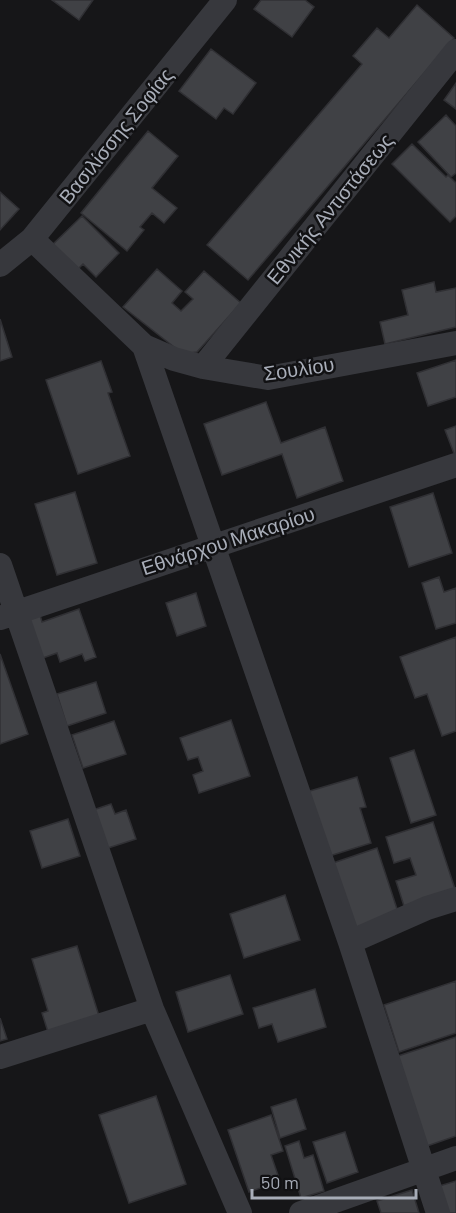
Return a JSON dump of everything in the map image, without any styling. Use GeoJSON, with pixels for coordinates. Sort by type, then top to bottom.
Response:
{"type":"FeatureCollection","features":[{"type":"Feature","properties":{"kind":"street","name":"Βασιλίσσης Σοφίας"},"geometry":{"type":"LineString","coordinates":[[0,265],[32,239],[225,0]]}},
{"type":"Feature","properties":{"kind":"street","name":"Εθνικής Αντιστάσεως"},"geometry":{"type":"LineString","coordinates":[[203,367],[456,51]]}},
{"type":"Feature","properties":{"kind":"street","name":"Σουλίου"},"geometry":{"type":"LineString","coordinates":[[32,239],[144,346],[174,359],[203,367],[268,378],[456,344]]}},
{"type":"Feature","properties":{"kind":"street","name":"Σουλίου"},"geometry":{"type":"LineString","coordinates":[[144,346],[350,942],[438,1213]]}},
{"type":"Feature","properties":{"kind":"street","name":"Εθνάρχου Μακαρίου"},"geometry":{"type":"LineString","coordinates":[[7,616],[456,465]]}},
{"type":"Feature","properties":{"kind":"street"},"geometry":{"type":"LineString","coordinates":[[0,565],[7,616],[152,1009],[240,1213]]}},
{"type":"Feature","properties":{"kind":"street"},"geometry":{"type":"LineString","coordinates":[[350,942],[427,908],[456,899]]}},
{"type":"Feature","properties":{"kind":"street"},"geometry":{"type":"LineString","coordinates":[[0,1057],[152,1009]]}},
{"type":"Feature","properties":{"kind":"street"},"geometry":{"type":"LineString","coordinates":[[301,1213],[456,1158]]}},
{"type":"Feature","properties":{"kind":"building"},"geometry":{"type":"Polygon","coordinates":[[[52,0],[93,0],[79,20],[52,0]]]}},
{"type":"Feature","properties":{"kind":"building"},"geometry":{"type":"Polygon","coordinates":[[[261,0],[305,0],[314,7],[292,37],[254,9],[261,0]]]}},
{"type":"Feature","properties":{"kind":"building"},"geometry":{"type":"Polygon","coordinates":[[[417,5],[454,38],[248,280],[207,245],[362,64],[353,56],[377,28],[389,38],[417,5]]]}},
{"type":"Feature","properties":{"kind":"building"},"geometry":{"type":"Polygon","coordinates":[[[211,49],[256,83],[233,114],[224,108],[216,119],[179,91],[211,49]]]}},
{"type":"Feature","properties":{"kind":"building"},"geometry":{"type":"Polygon","coordinates":[[[456,83],[456,109],[444,100],[456,83]]]}},
{"type":"Feature","properties":{"kind":"building"},"geometry":{"type":"Polygon","coordinates":[[[446,115],[456,126],[456,173],[451,177],[418,142],[446,115]]]}},
{"type":"Feature","properties":{"kind":"building"},"geometry":{"type":"Polygon","coordinates":[[[148,131],[178,156],[152,188],[177,208],[164,223],[152,213],[140,227],[144,230],[127,251],[81,213],[148,131]]]}},
{"type":"Feature","properties":{"kind":"building"},"geometry":{"type":"Polygon","coordinates":[[[412,144],[446,177],[448,175],[456,183],[456,216],[450,222],[392,164],[412,144]]]}},
{"type":"Feature","properties":{"kind":"building"},"geometry":{"type":"Polygon","coordinates":[[[0,192],[19,209],[0,230],[0,192]]]}},
{"type":"Feature","properties":{"kind":"building"},"geometry":{"type":"Polygon","coordinates":[[[82,216],[119,253],[96,277],[83,264],[73,274],[48,249],[82,216]]]}},
{"type":"Feature","properties":{"kind":"building"},"geometry":{"type":"Polygon","coordinates":[[[157,269],[182,291],[172,303],[181,311],[193,299],[185,292],[204,271],[241,303],[197,352],[183,354],[123,307],[157,269]]]}},
{"type":"Feature","properties":{"kind":"building"},"geometry":{"type":"Polygon","coordinates":[[[434,282],[436,292],[456,288],[456,327],[385,344],[380,322],[408,315],[402,290],[434,282]]]}},
{"type":"Feature","properties":{"kind":"building"},"geometry":{"type":"Polygon","coordinates":[[[0,319],[12,357],[0,361],[0,319]]]}},
{"type":"Feature","properties":{"kind":"building"},"geometry":{"type":"Polygon","coordinates":[[[456,360],[456,397],[428,406],[417,373],[456,360]]]}},
{"type":"Feature","properties":{"kind":"building"},"geometry":{"type":"Polygon","coordinates":[[[101,361],[112,392],[108,393],[130,456],[78,474],[46,380],[101,361]]]}},
{"type":"Feature","properties":{"kind":"building"},"geometry":{"type":"Polygon","coordinates":[[[266,402],[281,443],[325,427],[343,481],[297,498],[282,454],[222,475],[204,424],[266,402]]]}},
{"type":"Feature","properties":{"kind":"building"},"geometry":{"type":"Polygon","coordinates":[[[456,426],[456,456],[455,456],[445,430],[456,426]]]}},
{"type":"Feature","properties":{"kind":"building"},"geometry":{"type":"Polygon","coordinates":[[[75,492],[97,563],[57,575],[35,504],[75,492]]]}},
{"type":"Feature","properties":{"kind":"building"},"geometry":{"type":"Polygon","coordinates":[[[433,493],[452,553],[409,567],[390,507],[433,493]]]}},
{"type":"Feature","properties":{"kind":"building"},"geometry":{"type":"Polygon","coordinates":[[[439,577],[444,592],[456,588],[456,623],[436,629],[422,583],[439,577]]]}},
{"type":"Feature","properties":{"kind":"building"},"geometry":{"type":"Polygon","coordinates":[[[196,593],[206,626],[177,636],[166,603],[196,593]]]}},
{"type":"Feature","properties":{"kind":"building"},"geometry":{"type":"Polygon","coordinates":[[[79,609],[96,657],[85,661],[82,654],[60,662],[57,653],[40,659],[27,620],[40,615],[42,622],[79,609]]]}},
{"type":"Feature","properties":{"kind":"building"},"geometry":{"type":"Polygon","coordinates":[[[456,637],[456,731],[442,736],[427,694],[415,698],[400,657],[456,637]]]}},
{"type":"Feature","properties":{"kind":"building"},"geometry":{"type":"Polygon","coordinates":[[[0,654],[28,734],[0,744],[0,654]]]}},
{"type":"Feature","properties":{"kind":"building"},"geometry":{"type":"Polygon","coordinates":[[[96,682],[106,713],[67,726],[57,694],[96,682]]]}},
{"type":"Feature","properties":{"kind":"building"},"geometry":{"type":"Polygon","coordinates":[[[231,720],[250,776],[199,793],[193,775],[203,771],[198,757],[188,760],[180,738],[231,720]]]}},
{"type":"Feature","properties":{"kind":"building"},"geometry":{"type":"Polygon","coordinates":[[[114,721],[126,754],[83,768],[72,735],[114,721]]]}},
{"type":"Feature","properties":{"kind":"building"},"geometry":{"type":"Polygon","coordinates":[[[414,750],[436,815],[411,823],[390,758],[414,750]]]}},
{"type":"Feature","properties":{"kind":"building"},"geometry":{"type":"Polygon","coordinates":[[[357,777],[366,807],[360,808],[371,843],[323,858],[303,793],[357,777]]]}},
{"type":"Feature","properties":{"kind":"building"},"geometry":{"type":"Polygon","coordinates":[[[111,804],[115,814],[126,810],[136,839],[105,849],[93,810],[111,804]]]}},
{"type":"Feature","properties":{"kind":"building"},"geometry":{"type":"Polygon","coordinates":[[[68,819],[80,856],[42,868],[30,831],[68,819]]]}},
{"type":"Feature","properties":{"kind":"building"},"geometry":{"type":"Polygon","coordinates":[[[433,822],[455,889],[404,906],[396,881],[416,875],[410,858],[394,863],[386,837],[433,822]]]}},
{"type":"Feature","properties":{"kind":"building"},"geometry":{"type":"Polygon","coordinates":[[[377,848],[399,915],[352,930],[330,864],[377,848]]]}},
{"type":"Feature","properties":{"kind":"building"},"geometry":{"type":"Polygon","coordinates":[[[285,895],[300,940],[244,958],[230,914],[285,895]]]}},
{"type":"Feature","properties":{"kind":"building"},"geometry":{"type":"Polygon","coordinates":[[[77,946],[99,1016],[48,1032],[42,1013],[48,1011],[32,959],[77,946]]]}},
{"type":"Feature","properties":{"kind":"building"},"geometry":{"type":"Polygon","coordinates":[[[230,975],[243,1014],[188,1032],[176,992],[230,975]]]}},
{"type":"Feature","properties":{"kind":"building"},"geometry":{"type":"Polygon","coordinates":[[[456,981],[456,1033],[399,1052],[384,1005],[456,981]]]}},
{"type":"Feature","properties":{"kind":"building"},"geometry":{"type":"Polygon","coordinates":[[[315,989],[326,1027],[278,1042],[272,1024],[259,1028],[253,1008],[315,989]]]}},
{"type":"Feature","properties":{"kind":"building"},"geometry":{"type":"Polygon","coordinates":[[[0,1018],[7,1039],[0,1041],[0,1018]]]}},
{"type":"Feature","properties":{"kind":"building"},"geometry":{"type":"Polygon","coordinates":[[[456,1037],[456,1136],[427,1146],[398,1056],[456,1037]]]}},
{"type":"Feature","properties":{"kind":"building"},"geometry":{"type":"Polygon","coordinates":[[[156,1096],[186,1184],[129,1203],[99,1115],[156,1096]]]}},
{"type":"Feature","properties":{"kind":"building"},"geometry":{"type":"Polygon","coordinates":[[[296,1099],[306,1129],[280,1138],[271,1107],[296,1099]]]}},
{"type":"Feature","properties":{"kind":"building"},"geometry":{"type":"Polygon","coordinates":[[[271,1115],[283,1151],[271,1155],[280,1181],[249,1192],[228,1130],[271,1115]]]}},
{"type":"Feature","properties":{"kind":"building"},"geometry":{"type":"Polygon","coordinates":[[[345,1132],[358,1172],[327,1183],[313,1142],[345,1132]]]}},
{"type":"Feature","properties":{"kind":"building"},"geometry":{"type":"Polygon","coordinates":[[[299,1141],[304,1158],[313,1155],[324,1191],[301,1198],[285,1146],[299,1141]]]}},
{"type":"Feature","properties":{"kind":"building"},"geometry":{"type":"Polygon","coordinates":[[[456,1181],[456,1213],[444,1213],[436,1187],[456,1181]]]}},
{"type":"Feature","properties":{"kind":"building"},"geometry":{"type":"Polygon","coordinates":[[[412,1190],[419,1213],[381,1213],[377,1201],[412,1190]]]}}]}
